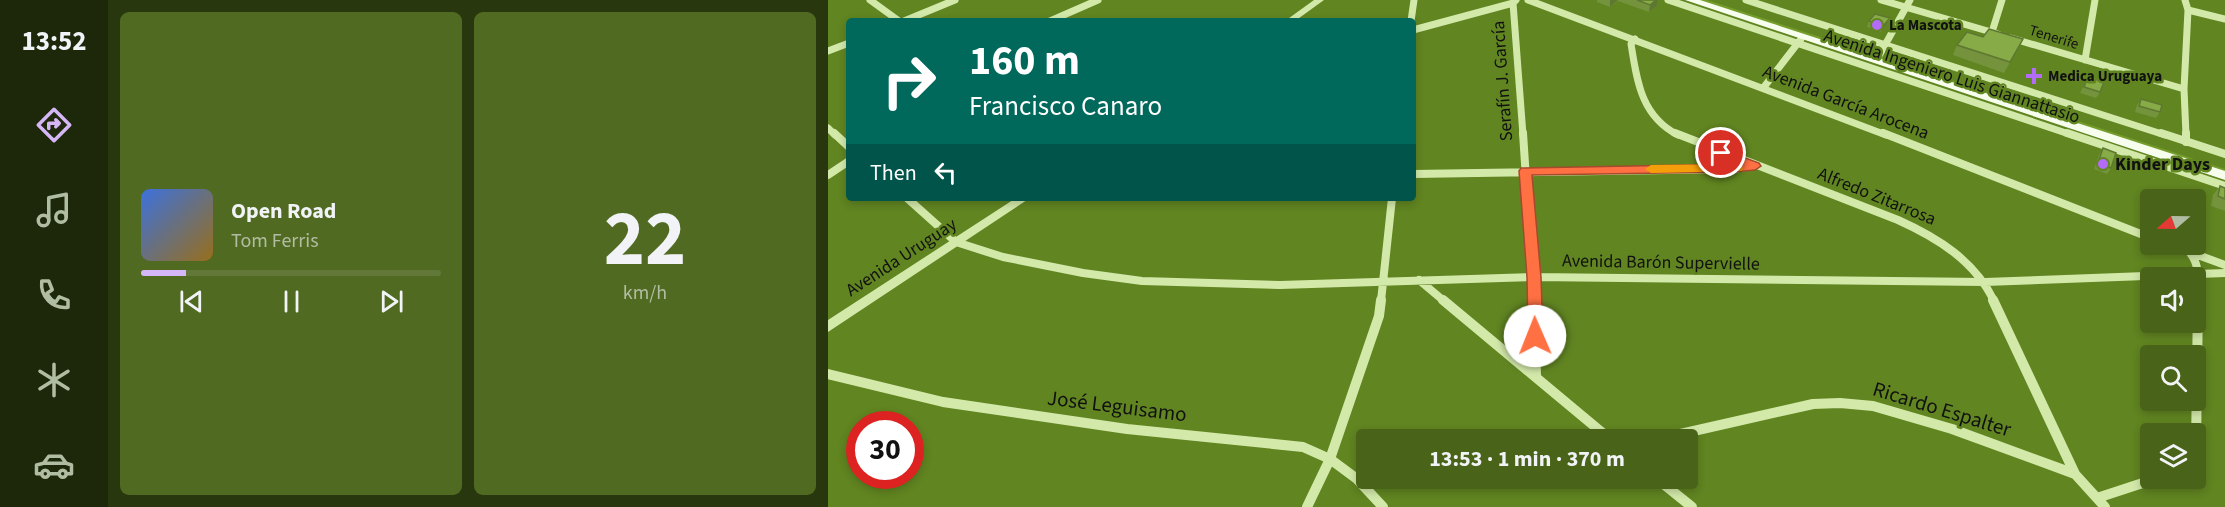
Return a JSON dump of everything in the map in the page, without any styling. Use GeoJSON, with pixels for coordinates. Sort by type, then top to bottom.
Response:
{"type":"FeatureCollection","features":[{"type":"Feature","properties":{"kind":"main road","name":"Avenida Ingeniero Luis Giannattasio"},"geometry":{"type":"LineString","coordinates":[[1690,0],[1800,40],[2225,176]]}},
{"type":"Feature","properties":{"kind":"main road","name":"Avenida Ingeniero Luis Giannattasio"},"geometry":{"type":"LineString","coordinates":[[1716,0],[1883,49],[2225,166]]}},
{"type":"Feature","properties":{"kind":"street"},"geometry":{"type":"LineString","coordinates":[[870,0],[897,18]]}},
{"type":"Feature","properties":{"kind":"street"},"geometry":{"type":"LineString","coordinates":[[909,18],[955,0]]}},
{"type":"Feature","properties":{"kind":"street"},"geometry":{"type":"LineString","coordinates":[[1057,18],[1098,0]]}},
{"type":"Feature","properties":{"kind":"street"},"geometry":{"type":"LineString","coordinates":[[1293,18],[1320,0]]}},
{"type":"Feature","properties":{"kind":"street"},"geometry":{"type":"LineString","coordinates":[[1411,18],[1414,0]]}},
{"type":"Feature","properties":{"kind":"street","name":"Avenida García Arocena"},"geometry":{"type":"LineString","coordinates":[[1528,0],[1764,87],[2140,234]]}},
{"type":"Feature","properties":{"kind":"street","name":"Avenida Ingeniero Luis Giannattasio"},"geometry":{"type":"LineString","coordinates":[[1668,0],[1800,40],[2225,186]]}},
{"type":"Feature","properties":{"kind":"street","name":"Avenida Ingeniero Luis Giannattasio"},"geometry":{"type":"LineString","coordinates":[[1746,0],[1883,49],[2225,154]]}},
{"type":"Feature","properties":{"kind":"street","name":"Tenerife"},"geometry":{"type":"LineString","coordinates":[[1881,0],[2184,89]]}},
{"type":"Feature","properties":{"kind":"street"},"geometry":{"type":"LineString","coordinates":[[1883,49],[1910,0]]}},
{"type":"Feature","properties":{"kind":"street"},"geometry":{"type":"LineString","coordinates":[[1992,33],[2002,0]]}},
{"type":"Feature","properties":{"kind":"street"},"geometry":{"type":"LineString","coordinates":[[2085,60],[2095,0]]}},
{"type":"Feature","properties":{"kind":"street"},"geometry":{"type":"LineString","coordinates":[[2174,0],[2225,19]]}},
{"type":"Feature","properties":{"kind":"street"},"geometry":{"type":"LineString","coordinates":[[1416,29],[1514,2]]}},
{"type":"Feature","properties":{"kind":"street","name":"Serafín J. García"},"geometry":{"type":"LineString","coordinates":[[1514,2],[1534,277],[1536,376]]}},
{"type":"Feature","properties":{"kind":"street"},"geometry":{"type":"LineString","coordinates":[[2186,4],[2184,89],[2186,142]]}},
{"type":"Feature","properties":{"kind":"street","name":"Alfredo Zitarrosa"},"geometry":{"type":"LineString","coordinates":[[1635,39],[1631,44],[1644,104],[1652,117],[1677,135],[1927,232],[1951,248],[1985,282],[2075,474],[2101,502]]}},
{"type":"Feature","properties":{"kind":"street"},"geometry":{"type":"LineString","coordinates":[[1764,87],[1800,40]]}},
{"type":"Feature","properties":{"kind":"street"},"geometry":{"type":"LineString","coordinates":[[828,51],[846,44]]}},
{"type":"Feature","properties":{"kind":"street"},"geometry":{"type":"LineString","coordinates":[[828,128],[846,144]]}},
{"type":"Feature","properties":{"kind":"street"},"geometry":{"type":"LineString","coordinates":[[828,175],[846,163]]}},
{"type":"Feature","properties":{"kind":"street"},"geometry":{"type":"LineString","coordinates":[[1416,174],[1755,166]]}},
{"type":"Feature","properties":{"kind":"street"},"geometry":{"type":"LineString","coordinates":[[910,201],[956,242]]}},
{"type":"Feature","properties":{"kind":"street","name":"Avenida Uruguay"},"geometry":{"type":"LineString","coordinates":[[828,327],[1019,201]]}},
{"type":"Feature","properties":{"kind":"street"},"geometry":{"type":"LineString","coordinates":[[1307,507],[1330,459],[1379,316],[1392,201]]}},
{"type":"Feature","properties":{"kind":"street","name":"Avenida Barón Supervielle"},"geometry":{"type":"LineString","coordinates":[[956,242],[1003,257],[1083,273],[1142,281],[1200,284],[1280,285],[1534,277],[1985,282],[2140,276]]}},
{"type":"Feature","properties":{"kind":"street"},"geometry":{"type":"LineString","coordinates":[[2196,255],[2225,265]]}},
{"type":"Feature","properties":{"kind":"street","name":"Avenida Barón Supervielle"},"geometry":{"type":"LineString","coordinates":[[2206,274],[2225,273]]}},
{"type":"Feature","properties":{"kind":"street"},"geometry":{"type":"LineString","coordinates":[[1419,280],[1598,429]]}},
{"type":"Feature","properties":{"kind":"street"},"geometry":{"type":"LineString","coordinates":[[2196,423],[2197,333]]}},
{"type":"Feature","properties":{"kind":"street","name":"José Leguisamo"},"geometry":{"type":"LineString","coordinates":[[828,374],[943,402],[1127,429],[1303,447],[1330,459],[1357,479],[1383,507]]}},
{"type":"Feature","properties":{"kind":"street","name":"Ricardo Espalter"},"geometry":{"type":"LineString","coordinates":[[1698,430],[1813,404],[1840,403],[1873,406],[1952,429],[2075,474]]}},
{"type":"Feature","properties":{"kind":"street"},"geometry":{"type":"LineString","coordinates":[[2101,502],[2140,486]]}},
{"type":"Feature","properties":{"kind":"street"},"geometry":{"type":"LineString","coordinates":[[1670,489],[1692,507]]}},
{"type":"Feature","properties":{"kind":"green space"},"geometry":{"type":"Polygon","coordinates":[[[1697,0],[1707,0],[2225,169],[2225,173],[1697,0]]]}},
{"type":"Feature","properties":{"kind":"building"},"geometry":{"type":"Polygon","coordinates":[[[1637,0],[1656,0],[1650,5],[1637,0]]]}},
{"type":"Feature","properties":{"kind":"building"},"geometry":{"type":"Polygon","coordinates":[[[1875,14],[1890,18],[1883,26],[1869,21],[1875,14]]]}},
{"type":"Feature","properties":{"kind":"building"},"geometry":{"type":"Polygon","coordinates":[[[1989,29],[2023,39],[2010,62],[1957,45],[1967,32],[1983,37],[1989,29]]]}},
{"type":"Feature","properties":{"kind":"building"},"geometry":{"type":"Polygon","coordinates":[[[2088,77],[2104,82],[2100,92],[2084,87],[2088,77]]]}},
{"type":"Feature","properties":{"kind":"building"},"geometry":{"type":"Polygon","coordinates":[[[2141,99],[2162,105],[2160,112],[2139,106],[2141,99]]]}},
{"type":"Feature","properties":{"kind":"building"},"geometry":{"type":"Polygon","coordinates":[[[2103,148],[2116,153],[2111,168],[2098,163],[2103,148]]]}},
{"type":"Feature","properties":{"kind":"building"},"geometry":{"type":"Polygon","coordinates":[[[2220,186],[2225,188],[2225,199],[2218,196],[2220,186]]]}},
{"type":"Feature","properties":{"kind":"slow traffic"},"geometry":{"type":"LineString","coordinates":[[1651,169],[1737,168]]}},
{"type":"Feature","properties":{"kind":"place","name":"La Mascota"},"geometry":{"type":"Point","coordinates":[1877,25]}},
{"type":"Feature","properties":{"kind":"place","name":"Medica Uruguaya"},"geometry":{"type":"Point","coordinates":[2034,76]}},
{"type":"Feature","properties":{"kind":"place","name":"Kinder Days"},"geometry":{"type":"Point","coordinates":[2103,164]}},
{"type":"Feature","properties":{"kind":"route"},"geometry":{"type":"LineString","coordinates":[[1535,336],[1534,277],[1525,171],[1755,166],[1721,153]]}}]}
